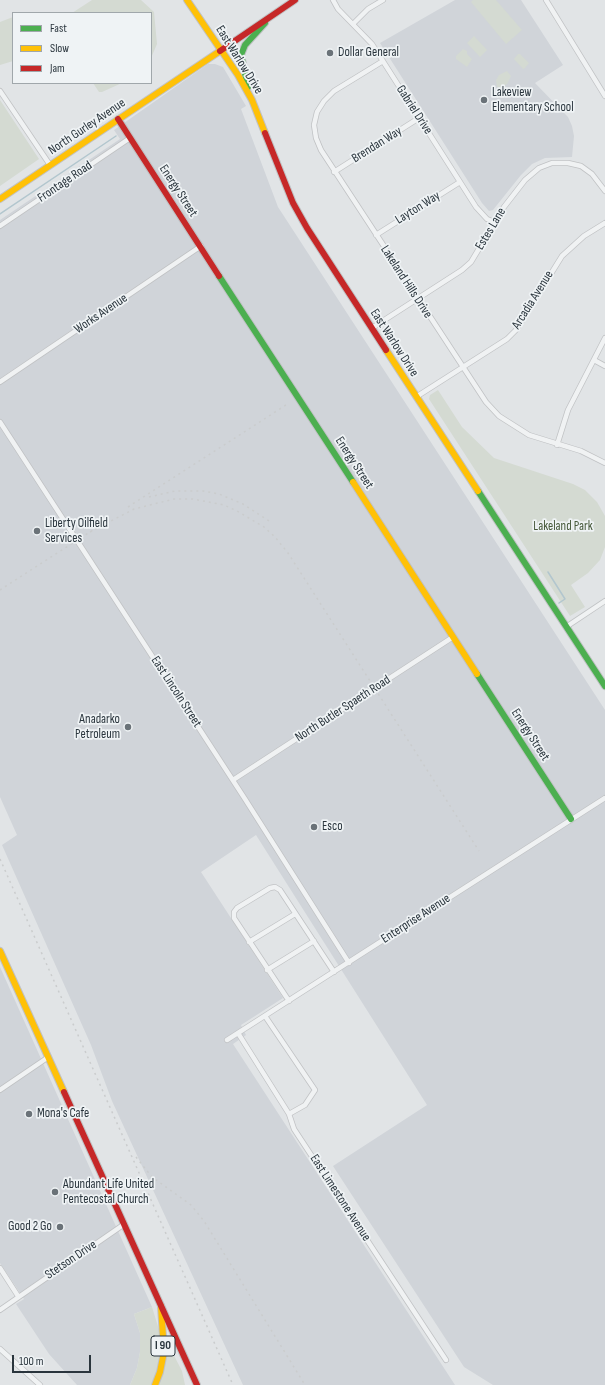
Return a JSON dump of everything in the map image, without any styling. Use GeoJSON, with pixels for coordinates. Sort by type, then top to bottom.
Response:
{"type":"FeatureCollection","features":[{"type":"Feature","properties":{"kind":"main road","name":"East Warlow Drive"},"geometry":{"type":"LineString","coordinates":[[187,0],[221,49],[252,100],[293,203],[307,228],[605,686]]}},
{"type":"Feature","properties":{"kind":"main road"},"geometry":{"type":"LineString","coordinates":[[221,49],[295,0]]}},
{"type":"Feature","properties":{"kind":"main road"},"geometry":{"type":"LineString","coordinates":[[252,100],[244,75],[241,55],[246,45],[270,17]]}},
{"type":"Feature","properties":{"kind":"main road","name":"North Gurley Avenue"},"geometry":{"type":"LineString","coordinates":[[0,199],[221,49]]}},
{"type":"Feature","properties":{"kind":"main road","name":"Energy Street"},"geometry":{"type":"LineString","coordinates":[[118,119],[571,819]]}},
{"type":"Feature","properties":{"kind":"main road"},"geometry":{"type":"LineString","coordinates":[[0,951],[47,1058],[196,1385]]}},
{"type":"Feature","properties":{"kind":"main road","name":"I 90"},"geometry":{"type":"LineString","coordinates":[[155,1385],[160,1372],[164,1352],[161,1306]]}},
{"type":"Feature","properties":{"kind":"street","name":"Gabriel Drive"},"geometry":{"type":"LineString","coordinates":[[333,0],[338,9],[372,44],[476,207],[488,219],[494,222]]}},
{"type":"Feature","properties":{"kind":"street"},"geometry":{"type":"LineString","coordinates":[[353,24],[368,9],[382,0]]}},
{"type":"Feature","properties":{"kind":"street"},"geometry":{"type":"LineString","coordinates":[[546,0],[558,16],[605,96]]}},
{"type":"Feature","properties":{"kind":"street","name":"Lakeland Hills Drive"},"geometry":{"type":"LineString","coordinates":[[383,61],[334,91],[324,101],[317,112],[314,125],[320,150],[462,368],[486,402],[499,416],[529,435],[557,445],[581,451],[605,463]]}},
{"type":"Feature","properties":{"kind":"street"},"geometry":{"type":"LineString","coordinates":[[0,91],[50,165]]}},
{"type":"Feature","properties":{"kind":"street","name":"Brendan Way"},"geometry":{"type":"LineString","coordinates":[[334,172],[419,118]]}},
{"type":"Feature","properties":{"kind":"street","name":"Frontage Road"},"geometry":{"type":"LineString","coordinates":[[0,226],[130,138]]}},
{"type":"Feature","properties":{"kind":"street","name":"Estes Lane"},"geometry":{"type":"LineString","coordinates":[[372,328],[462,270],[471,262],[494,222],[531,174],[539,168],[552,163],[568,163],[581,166],[592,174],[605,191]]}},
{"type":"Feature","properties":{"kind":"street","name":"Layton Way"},"geometry":{"type":"LineString","coordinates":[[376,235],[460,182]]}},
{"type":"Feature","properties":{"kind":"street","name":"Arcadia Avenue"},"geometry":{"type":"LineString","coordinates":[[416,397],[507,339],[516,330],[562,256],[578,241],[605,223]]}},
{"type":"Feature","properties":{"kind":"street","name":"Works Avenue"},"geometry":{"type":"LineString","coordinates":[[0,382],[201,246]]}},
{"type":"Feature","properties":{"kind":"street"},"geometry":{"type":"LineString","coordinates":[[557,445],[568,410],[605,338]]}},
{"type":"Feature","properties":{"kind":"street"},"geometry":{"type":"LineString","coordinates":[[594,360],[605,366]]}},
{"type":"Feature","properties":{"kind":"street","name":"East Lincoln Street"},"geometry":{"type":"LineString","coordinates":[[0,422],[233,780],[348,963]]}},
{"type":"Feature","properties":{"kind":"street"},"geometry":{"type":"LineString","coordinates":[[566,627],[605,601]]}},
{"type":"Feature","properties":{"kind":"street","name":"North Butler Spaeth Road"},"geometry":{"type":"LineString","coordinates":[[233,780],[453,637]]}},
{"type":"Feature","properties":{"kind":"street","name":"Enterprise Avenue"},"geometry":{"type":"LineString","coordinates":[[227,1040],[605,798]]}},
{"type":"Feature","properties":{"kind":"street"},"geometry":{"type":"LineString","coordinates":[[289,1001],[267,970],[234,918],[234,912],[270,888],[275,887],[280,890],[334,972]]}},
{"type":"Feature","properties":{"kind":"street"},"geometry":{"type":"LineString","coordinates":[[249,942],[295,914]]}},
{"type":"Feature","properties":{"kind":"street"},"geometry":{"type":"LineString","coordinates":[[267,970],[314,941]]}},
{"type":"Feature","properties":{"kind":"street"},"geometry":{"type":"LineString","coordinates":[[265,1016],[315,1090],[305,1105],[289,1114]]}},
{"type":"Feature","properties":{"kind":"street","name":"East Limestone Avenue"},"geometry":{"type":"LineString","coordinates":[[238,1033],[289,1114],[294,1129],[446,1360]]}},
{"type":"Feature","properties":{"kind":"street"},"geometry":{"type":"LineString","coordinates":[[0,1090],[47,1058]]}},
{"type":"Feature","properties":{"kind":"street","name":"Stetson Drive"},"geometry":{"type":"LineString","coordinates":[[0,1310],[18,1296],[123,1225]]}},
{"type":"Feature","properties":{"kind":"street"},"geometry":{"type":"LineString","coordinates":[[0,1268],[18,1296]]}},
{"type":"Feature","properties":{"kind":"street"},"geometry":{"type":"LineString","coordinates":[[0,1349],[40,1385]]}},
{"type":"Feature","properties":{"kind":"shaded area","name":"Lakeview Elementary School"},"geometry":{"type":"Polygon","coordinates":[[[455,0],[521,0],[563,65],[535,83],[568,117],[574,136],[572,157],[545,158],[532,164],[521,175],[493,210],[489,211],[482,203],[380,43],[455,0]]]}},
{"type":"Feature","properties":{"kind":"shaded area"},"geometry":{"type":"Polygon","coordinates":[[[208,64],[215,64],[223,67],[246,106],[241,109],[278,207],[605,710],[605,1385],[493,1385],[464,1367],[333,1166],[427,1105],[256,835],[201,872],[283,998],[241,1025],[246,1035],[233,1044],[455,1385],[243,1385],[112,1101],[91,1045],[2,845],[17,835],[0,797],[0,220],[120,139],[114,130],[208,64]]]}},
{"type":"Feature","properties":{"kind":"shaded area"},"geometry":{"type":"Polygon","coordinates":[[[0,967],[152,1307],[134,1314],[140,1333],[140,1352],[137,1368],[130,1385],[77,1385],[49,1354],[16,1304],[24,1299],[0,1263],[0,967]]]}},
{"type":"Feature","properties":{"kind":"green space"},"geometry":{"type":"Polygon","coordinates":[[[92,0],[141,0],[154,12],[157,44],[152,56],[152,12],[74,12],[92,0]]]}},
{"type":"Feature","properties":{"kind":"green space"},"geometry":{"type":"Polygon","coordinates":[[[473,0],[496,0],[522,30],[506,44],[471,2],[473,0]]]}},
{"type":"Feature","properties":{"kind":"green space"},"geometry":{"type":"Polygon","coordinates":[[[12,17],[12,61],[0,65],[0,22],[12,17]]]}},
{"type":"Feature","properties":{"kind":"green space"},"geometry":{"type":"Polygon","coordinates":[[[474,36],[487,50],[480,57],[467,43],[474,36]]]}},
{"type":"Feature","properties":{"kind":"green space"},"geometry":{"type":"Polygon","coordinates":[[[463,49],[467,51],[467,54],[472,59],[467,67],[456,59],[456,56],[463,49]]]}},
{"type":"Feature","properties":{"kind":"green space"},"geometry":{"type":"Polygon","coordinates":[[[518,54],[520,54],[529,63],[523,69],[514,59],[518,54]]]}},
{"type":"Feature","properties":{"kind":"green space"},"geometry":{"type":"Polygon","coordinates":[[[507,71],[511,76],[507,84],[503,87],[497,87],[496,80],[499,75],[507,71]]]}},
{"type":"Feature","properties":{"kind":"green space"},"geometry":{"type":"Polygon","coordinates":[[[94,84],[120,84],[102,92],[99,92],[94,84]]]}},
{"type":"Feature","properties":{"kind":"green space"},"geometry":{"type":"Polygon","coordinates":[[[0,100],[39,159],[0,186],[0,100]]]}},
{"type":"Feature","properties":{"kind":"green space","name":"Lakeland Park"},"geometry":{"type":"Polygon","coordinates":[[[438,390],[462,427],[494,458],[573,484],[585,490],[597,502],[605,516],[605,547],[600,560],[588,573],[571,585],[585,607],[570,616],[429,399],[430,395],[438,390]]]}},
{"type":"Feature","properties":{"kind":"green space"},"geometry":{"type":"Polygon","coordinates":[[[152,1307],[160,1333],[160,1351],[157,1371],[152,1385],[130,1385],[137,1368],[140,1352],[140,1333],[134,1314],[152,1307]]]}},
{"type":"Feature","properties":{"kind":"green space"},"geometry":{"type":"Polygon","coordinates":[[[168,1344],[182,1371],[185,1385],[159,1385],[168,1344]]]}},
{"type":"Feature","properties":{"kind":"waterway"},"geometry":{"type":"LineString","coordinates":[[0,214],[116,136]]}},
{"type":"Feature","properties":{"kind":"waterway"},"geometry":{"type":"LineString","coordinates":[[548,572],[565,599],[559,603]]}},
{"type":"Feature","properties":{"kind":"railway"},"geometry":{"type":"LineString","coordinates":[[128,507],[289,403]]}},
{"type":"Feature","properties":{"kind":"railway"},"geometry":{"type":"LineString","coordinates":[[149,497],[175,491],[203,491],[219,494],[243,504],[269,521]]}},
{"type":"Feature","properties":{"kind":"railway"},"geometry":{"type":"LineString","coordinates":[[90,532],[134,509],[174,499],[193,499],[224,505],[264,527],[275,537],[288,553],[479,851]]}},
{"type":"Feature","properties":{"kind":"railway"},"geometry":{"type":"LineString","coordinates":[[0,590],[93,530]]}},
{"type":"Feature","properties":{"kind":"railway"},"geometry":{"type":"LineString","coordinates":[[0,859],[233,1385]]}},
{"type":"Feature","properties":{"kind":"railway"},"geometry":{"type":"LineString","coordinates":[[136,1157],[152,1177],[191,1205],[204,1221],[305,1385]]}},
{"type":"Feature","properties":{"kind":"traffic: fast"},"geometry":{"type":"LineString","coordinates":[[248,87],[241,55],[245,45],[265,23]]}},
{"type":"Feature","properties":{"kind":"traffic: fast"},"geometry":{"type":"LineString","coordinates":[[219,276],[353,482]]}},
{"type":"Feature","properties":{"kind":"traffic: fast"},"geometry":{"type":"LineString","coordinates":[[478,491],[605,686]]}},
{"type":"Feature","properties":{"kind":"traffic: fast"},"geometry":{"type":"LineString","coordinates":[[477,674],[571,819]]}},
{"type":"Feature","properties":{"kind":"traffic: slow"},"geometry":{"type":"LineString","coordinates":[[187,0],[238,75],[252,100],[265,133]]}},
{"type":"Feature","properties":{"kind":"traffic: slow"},"geometry":{"type":"LineString","coordinates":[[0,199],[220,51]]}},
{"type":"Feature","properties":{"kind":"traffic: slow"},"geometry":{"type":"LineString","coordinates":[[386,350],[478,491]]}},
{"type":"Feature","properties":{"kind":"traffic: slow"},"geometry":{"type":"LineString","coordinates":[[353,482],[477,674]]}},
{"type":"Feature","properties":{"kind":"traffic: slow"},"geometry":{"type":"LineString","coordinates":[[0,951],[64,1092]]}},
{"type":"Feature","properties":{"kind":"traffic: slow"},"geometry":{"type":"LineString","coordinates":[[155,1385],[160,1372],[164,1352],[161,1306]]}},
{"type":"Feature","properties":{"kind":"traffic: jam"},"geometry":{"type":"LineString","coordinates":[[220,51],[295,0]]}},
{"type":"Feature","properties":{"kind":"traffic: jam"},"geometry":{"type":"LineString","coordinates":[[118,119],[219,276]]}},
{"type":"Feature","properties":{"kind":"traffic: jam"},"geometry":{"type":"LineString","coordinates":[[265,133],[293,203],[307,228],[386,350]]}},
{"type":"Feature","properties":{"kind":"traffic: jam"},"geometry":{"type":"LineString","coordinates":[[64,1092],[197,1385]]}},
{"type":"Feature","properties":{"kind":"place","name":"Dollar General"},"geometry":{"type":"Point","coordinates":[330,53]}},
{"type":"Feature","properties":{"kind":"place","name":"Lakeview Elementary School"},"geometry":{"type":"Point","coordinates":[484,100]}},
{"type":"Feature","properties":{"kind":"place","name":"Liberty Oilfield Services"},"geometry":{"type":"Point","coordinates":[37,531]}},
{"type":"Feature","properties":{"kind":"place","name":"Anadarko Petroleum"},"geometry":{"type":"Point","coordinates":[128,727]}},
{"type":"Feature","properties":{"kind":"place","name":"Esco"},"geometry":{"type":"Point","coordinates":[314,827]}},
{"type":"Feature","properties":{"kind":"place","name":"Mona's Cafe"},"geometry":{"type":"Point","coordinates":[29,1114]}},
{"type":"Feature","properties":{"kind":"place","name":"Abundant Life United Pentecostal Church"},"geometry":{"type":"Point","coordinates":[55,1192]}},
{"type":"Feature","properties":{"kind":"place","name":"Good 2 Go"},"geometry":{"type":"Point","coordinates":[60,1227]}}]}
